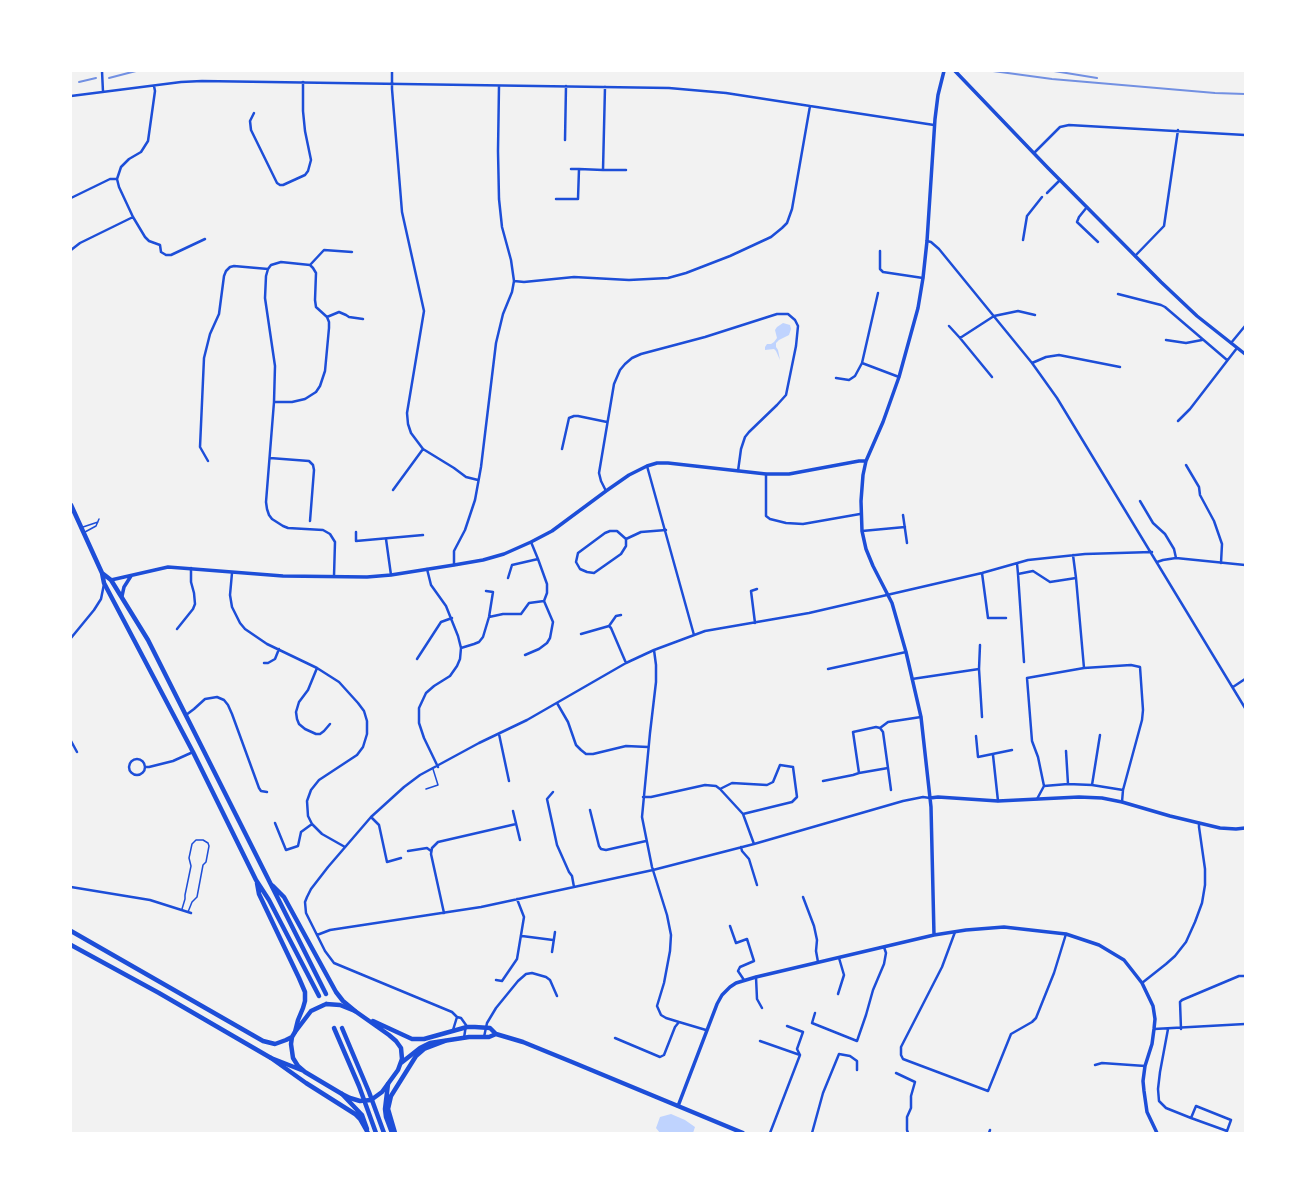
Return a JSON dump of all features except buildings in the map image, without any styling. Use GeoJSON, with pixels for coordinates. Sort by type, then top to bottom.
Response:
{"type":"FeatureCollection","features":[{"type":"Feature","properties":{"kind":"main road"},"geometry":{"type":"LineString","coordinates":[[71,505],[102,573],[104,583],[193,752],[256,880],[269,900],[319,996]]}},
{"type":"Feature","properties":{"kind":"main road"},"geometry":{"type":"LineString","coordinates":[[102,573],[111,580],[122,596],[148,640],[326,994]]}},
{"type":"Feature","properties":{"kind":"main road"},"geometry":{"type":"LineString","coordinates":[[256,880],[259,894],[305,992],[305,1001],[295,1032]]}},
{"type":"Feature","properties":{"kind":"main road"},"geometry":{"type":"LineString","coordinates":[[271,884],[284,897],[336,992],[343,1001],[355,1011],[396,1041],[401,1048],[401,1064]]}},
{"type":"Feature","properties":{"kind":"main road"},"geometry":{"type":"LineString","coordinates":[[71,931],[263,1041],[274,1044],[292,1037]]}},
{"type":"Feature","properties":{"kind":"main road"},"geometry":{"type":"LineString","coordinates":[[71,945],[159,992],[271,1058],[306,1083],[355,1114],[360,1119],[368,1133]]}},
{"type":"Feature","properties":{"kind":"main road"},"geometry":{"type":"LineString","coordinates":[[355,1011],[340,1005],[330,1004],[320,1006],[311,1011],[292,1037],[292,1051],[293,1058],[298,1066],[306,1072],[342,1094],[360,1101],[371,1100],[382,1092],[401,1064],[420,1048],[430,1043],[464,1038],[489,1037],[496,1034]]}},
{"type":"Feature","properties":{"kind":"main road"},"geometry":{"type":"LineString","coordinates":[[364,1018],[386,1026],[407,1038],[412,1039],[424,1039],[467,1027],[490,1028],[496,1034],[522,1042],[743,1133]]}},
{"type":"Feature","properties":{"kind":"main road"},"geometry":{"type":"LineString","coordinates":[[334,1028],[359,1086],[376,1133]]}},
{"type":"Feature","properties":{"kind":"main road"},"geometry":{"type":"LineString","coordinates":[[342,1028],[369,1092],[383,1131]]}},
{"type":"Feature","properties":{"kind":"main road"},"geometry":{"type":"LineString","coordinates":[[393,1133],[388,1109],[391,1096],[416,1056],[424,1049],[445,1041]]}},
{"type":"Feature","properties":{"kind":"main road"},"geometry":{"type":"LineString","coordinates":[[271,1058],[297,1070],[306,1072]]}},
{"type":"Feature","properties":{"kind":"main road"},"geometry":{"type":"LineString","coordinates":[[388,1084],[385,1109],[386,1117],[393,1133]]}},
{"type":"Feature","properties":{"kind":"main road"},"geometry":{"type":"LineString","coordinates":[[342,1094],[362,1115],[368,1133]]}},
{"type":"Feature","properties":{"kind":"street"},"geometry":{"type":"LineString","coordinates":[[102,71],[103,92]]}},
{"type":"Feature","properties":{"kind":"street"},"geometry":{"type":"LineString","coordinates":[[392,71],[393,107],[402,212],[424,311],[407,413],[408,424],[411,433],[424,449],[466,477],[478,480]]}},
{"type":"Feature","properties":{"kind":"street"},"geometry":{"type":"LineString","coordinates":[[934,935],[931,807],[921,717],[906,652],[892,603],[866,549],[860,514],[866,461],[883,422],[899,377],[918,308],[923,278],[934,125],[944,71]]}},
{"type":"Feature","properties":{"kind":"street"},"geometry":{"type":"LineString","coordinates":[[955,71],[1060,180],[1188,308],[1245,354]]}},
{"type":"Feature","properties":{"kind":"street"},"geometry":{"type":"LineString","coordinates":[[71,96],[180,82],[202,81],[669,88],[726,92],[934,125]]}},
{"type":"Feature","properties":{"kind":"street"},"geometry":{"type":"LineString","coordinates":[[254,113],[250,121],[251,130],[277,184],[283,186],[305,175],[308,171],[311,160],[305,131],[303,82]]}},
{"type":"Feature","properties":{"kind":"street"},"geometry":{"type":"LineString","coordinates":[[154,86],[155,91],[148,141],[141,152],[123,164],[117,179],[133,217],[145,237],[149,241],[160,245],[162,252],[166,255],[171,255],[205,239]]}},
{"type":"Feature","properties":{"kind":"street"},"geometry":{"type":"LineString","coordinates":[[454,565],[454,551],[469,521],[475,500],[485,439],[496,343],[503,314],[512,292],[514,281],[512,260],[500,217],[498,151],[499,86]]}},
{"type":"Feature","properties":{"kind":"street"},"geometry":{"type":"LineString","coordinates":[[565,140],[566,86]]}},
{"type":"Feature","properties":{"kind":"street"},"geometry":{"type":"LineString","coordinates":[[603,170],[605,87]]}},
{"type":"Feature","properties":{"kind":"street"},"geometry":{"type":"LineString","coordinates":[[514,281],[524,282],[574,277],[630,280],[668,278],[730,256],[771,237],[786,223],[792,209],[810,106]]}},
{"type":"Feature","properties":{"kind":"street"},"geometry":{"type":"LineString","coordinates":[[1034,153],[1060,127],[1069,125],[1245,135]]}},
{"type":"Feature","properties":{"kind":"street"},"geometry":{"type":"LineString","coordinates":[[1135,256],[1164,226],[1178,130]]}},
{"type":"Feature","properties":{"kind":"street"},"geometry":{"type":"LineString","coordinates":[[571,169],[626,170]]}},
{"type":"Feature","properties":{"kind":"street"},"geometry":{"type":"LineString","coordinates":[[556,199],[578,199],[579,169]]}},
{"type":"Feature","properties":{"kind":"street"},"geometry":{"type":"LineString","coordinates":[[71,198],[110,179],[117,179]]}},
{"type":"Feature","properties":{"kind":"street"},"geometry":{"type":"LineString","coordinates":[[1047,193],[1060,180]]}},
{"type":"Feature","properties":{"kind":"street"},"geometry":{"type":"LineString","coordinates":[[1023,240],[1027,216],[1042,197]]}},
{"type":"Feature","properties":{"kind":"street"},"geometry":{"type":"LineString","coordinates":[[1087,207],[1079,217],[1078,222],[1098,242]]}},
{"type":"Feature","properties":{"kind":"street"},"geometry":{"type":"LineString","coordinates":[[71,250],[80,243],[133,217]]}},
{"type":"Feature","properties":{"kind":"street"},"geometry":{"type":"LineString","coordinates":[[926,241],[931,242],[939,249],[1032,363],[1065,410],[1245,708]]}},
{"type":"Feature","properties":{"kind":"street"},"geometry":{"type":"LineString","coordinates":[[310,265],[324,250],[352,252]]}},
{"type":"Feature","properties":{"kind":"street"},"geometry":{"type":"LineString","coordinates":[[880,251],[880,269],[883,272],[923,278]]}},
{"type":"Feature","properties":{"kind":"street"},"geometry":{"type":"LineString","coordinates":[[274,402],[292,402],[306,399],[316,392],[326,371],[329,328],[327,317],[316,307],[316,273],[310,265],[281,262],[272,265],[268,269],[266,276],[265,298],[275,366],[274,402],[266,502],[269,515],[279,524],[288,528],[323,530],[330,534],[335,542],[334,576]]}},
{"type":"Feature","properties":{"kind":"street"},"geometry":{"type":"LineString","coordinates":[[208,461],[200,447],[204,358],[210,334],[219,314],[224,276],[230,267],[238,266],[268,269]]}},
{"type":"Feature","properties":{"kind":"street"},"geometry":{"type":"LineString","coordinates":[[836,378],[849,380],[855,376],[862,363],[878,293]]}},
{"type":"Feature","properties":{"kind":"street"},"geometry":{"type":"LineString","coordinates":[[1118,294],[1165,307],[1202,340],[1228,360]]}},
{"type":"Feature","properties":{"kind":"street"},"geometry":{"type":"LineString","coordinates":[[960,338],[994,316],[1018,311],[1035,315]]}},
{"type":"Feature","properties":{"kind":"street"},"geometry":{"type":"LineString","coordinates":[[327,317],[339,312],[349,317],[363,319]]}},
{"type":"Feature","properties":{"kind":"street"},"geometry":{"type":"LineString","coordinates":[[606,491],[598,473],[614,384],[625,364],[632,358],[641,354],[724,332],[777,314],[788,314],[795,320],[798,326],[796,346],[787,390],[782,400],[749,432],[741,449],[738,471]]}},
{"type":"Feature","properties":{"kind":"street"},"geometry":{"type":"LineString","coordinates":[[949,326],[992,377]]}},
{"type":"Feature","properties":{"kind":"street"},"geometry":{"type":"LineString","coordinates":[[1232,343],[1245,326]]}},
{"type":"Feature","properties":{"kind":"street"},"geometry":{"type":"LineString","coordinates":[[1166,340],[1186,343],[1202,340]]}},
{"type":"Feature","properties":{"kind":"street"},"geometry":{"type":"LineString","coordinates":[[1178,421],[1190,409],[1237,348]]}},
{"type":"Feature","properties":{"kind":"street"},"geometry":{"type":"LineString","coordinates":[[1032,363],[1046,357],[1059,355],[1120,366]]}},
{"type":"Feature","properties":{"kind":"street"},"geometry":{"type":"LineString","coordinates":[[862,363],[899,377]]}},
{"type":"Feature","properties":{"kind":"street"},"geometry":{"type":"LineString","coordinates":[[562,449],[569,418],[578,416],[607,422]]}},
{"type":"Feature","properties":{"kind":"street"},"geometry":{"type":"LineString","coordinates":[[393,490],[424,449]]}},
{"type":"Feature","properties":{"kind":"street"},"geometry":{"type":"LineString","coordinates":[[270,458],[309,461],[313,465],[314,470],[310,521]]}},
{"type":"Feature","properties":{"kind":"street"},"geometry":{"type":"LineString","coordinates":[[111,580],[168,567],[283,576],[367,577],[391,575],[483,560],[504,554],[552,531],[606,491],[638,470],[657,463],[668,462],[766,474],[794,474],[859,461],[866,461]]}},
{"type":"Feature","properties":{"kind":"street"},"geometry":{"type":"LineString","coordinates":[[1186,465],[1199,487],[1200,495],[1214,520],[1222,544],[1221,562]]}},
{"type":"Feature","properties":{"kind":"street"},"geometry":{"type":"LineString","coordinates":[[647,466],[694,635]]}},
{"type":"Feature","properties":{"kind":"street"},"geometry":{"type":"LineString","coordinates":[[766,474],[766,516],[770,519],[786,523],[803,524],[860,514]]}},
{"type":"Feature","properties":{"kind":"street"},"geometry":{"type":"LineString","coordinates":[[1140,501],[1153,523],[1165,534],[1174,549],[1176,558]]}},
{"type":"Feature","properties":{"kind":"street"},"geometry":{"type":"LineString","coordinates":[[903,515],[907,543]]}},
{"type":"Feature","properties":{"kind":"street"},"geometry":{"type":"LineString","coordinates":[[862,531],[905,527]]}},
{"type":"Feature","properties":{"kind":"street"},"geometry":{"type":"LineString","coordinates":[[626,539],[641,532],[666,530]]}},
{"type":"Feature","properties":{"kind":"street"},"geometry":{"type":"LineString","coordinates":[[617,531],[626,539],[626,546],[621,554],[594,573],[580,569],[578,566],[576,559],[580,550],[605,533],[617,531]]}},
{"type":"Feature","properties":{"kind":"street"},"geometry":{"type":"LineString","coordinates":[[356,532],[356,541],[423,535]]}},
{"type":"Feature","properties":{"kind":"street"},"geometry":{"type":"LineString","coordinates":[[386,539],[391,575]]}},
{"type":"Feature","properties":{"kind":"street"},"geometry":{"type":"LineString","coordinates":[[525,656],[539,649],[550,638],[554,622],[544,601],[547,593],[547,584],[531,542]]}},
{"type":"Feature","properties":{"kind":"street"},"geometry":{"type":"LineString","coordinates":[[464,1038],[467,1027],[464,1021],[448,1011],[338,965],[331,960],[306,913],[305,907],[307,897],[311,890],[345,848],[371,817],[404,787],[420,775],[438,767],[479,743],[527,720],[626,663],[654,650],[705,631],[802,615],[982,573],[1016,563],[1073,555],[1152,552]]}},
{"type":"Feature","properties":{"kind":"street"},"geometry":{"type":"LineString","coordinates":[[1073,555],[1084,668]]}},
{"type":"Feature","properties":{"kind":"street"},"geometry":{"type":"LineString","coordinates":[[1157,562],[1176,558],[1245,565]]}},
{"type":"Feature","properties":{"kind":"street"},"geometry":{"type":"LineString","coordinates":[[508,578],[512,565],[538,559]]}},
{"type":"Feature","properties":{"kind":"street"},"geometry":{"type":"LineString","coordinates":[[1016,563],[1024,662]]}},
{"type":"Feature","properties":{"kind":"street"},"geometry":{"type":"LineString","coordinates":[[177,629],[193,609],[195,604],[194,593],[190,582],[191,568]]}},
{"type":"Feature","properties":{"kind":"street"},"geometry":{"type":"LineString","coordinates":[[428,569],[431,585],[446,606],[452,618],[461,648],[460,659],[457,666],[450,676],[426,693],[419,708],[419,722],[424,738],[438,767]]}},
{"type":"Feature","properties":{"kind":"street"},"geometry":{"type":"LineString","coordinates":[[1018,574],[1033,571],[1050,582],[1076,578]]}},
{"type":"Feature","properties":{"kind":"street"},"geometry":{"type":"LineString","coordinates":[[232,573],[231,601],[234,612],[245,629],[252,635],[317,668],[339,682],[358,703],[366,716],[367,734],[363,747],[357,755],[319,780],[310,790],[307,801],[308,816],[312,824],[322,834],[345,848]]}},
{"type":"Feature","properties":{"kind":"street"},"geometry":{"type":"LineString","coordinates":[[982,573],[988,618],[1006,618]]}},
{"type":"Feature","properties":{"kind":"street"},"geometry":{"type":"LineString","coordinates":[[122,596],[124,586],[131,576]]}},
{"type":"Feature","properties":{"kind":"street"},"geometry":{"type":"LineString","coordinates":[[71,638],[101,599],[104,583]]}},
{"type":"Feature","properties":{"kind":"street"},"geometry":{"type":"LineString","coordinates":[[755,623],[751,591],[757,589]]}},
{"type":"Feature","properties":{"kind":"street"},"geometry":{"type":"LineString","coordinates":[[461,648],[479,642],[483,637],[489,617],[493,592],[486,591]]}},
{"type":"Feature","properties":{"kind":"street"},"geometry":{"type":"LineString","coordinates":[[489,617],[503,614],[521,614],[529,603],[544,601]]}},
{"type":"Feature","properties":{"kind":"street"},"geometry":{"type":"LineString","coordinates":[[581,634],[609,626],[616,616],[621,615]]}},
{"type":"Feature","properties":{"kind":"street"},"geometry":{"type":"LineString","coordinates":[[417,659],[441,622],[452,618]]}},
{"type":"Feature","properties":{"kind":"street"},"geometry":{"type":"LineString","coordinates":[[609,626],[626,663]]}},
{"type":"Feature","properties":{"kind":"street"},"geometry":{"type":"LineString","coordinates":[[980,645],[982,718]]}},
{"type":"Feature","properties":{"kind":"street"},"geometry":{"type":"LineString","coordinates":[[264,663],[268,663],[275,659],[279,649]]}},
{"type":"Feature","properties":{"kind":"street"},"geometry":{"type":"LineString","coordinates":[[654,650],[656,682],[648,747],[642,817],[653,870],[671,935],[671,948],[668,964],[657,1006],[661,1015],[666,1018],[706,1030]]}},
{"type":"Feature","properties":{"kind":"street"},"geometry":{"type":"LineString","coordinates":[[828,669],[906,652]]}},
{"type":"Feature","properties":{"kind":"street"},"geometry":{"type":"LineString","coordinates":[[1037,800],[1044,786],[1038,756],[1032,741],[1027,678],[1084,668],[1132,665],[1140,668],[1143,710],[1138,736],[1123,790],[1122,802]]}},
{"type":"Feature","properties":{"kind":"street"},"geometry":{"type":"LineString","coordinates":[[317,668],[308,690],[299,702],[296,712],[297,719],[299,724],[305,729],[316,734],[320,734],[330,724]]}},
{"type":"Feature","properties":{"kind":"street"},"geometry":{"type":"LineString","coordinates":[[912,679],[980,669]]}},
{"type":"Feature","properties":{"kind":"street"},"geometry":{"type":"LineString","coordinates":[[1233,687],[1245,680]]}},
{"type":"Feature","properties":{"kind":"street"},"geometry":{"type":"LineString","coordinates":[[186,715],[205,699],[217,697],[224,700],[232,714],[259,788],[261,791],[267,792]]}},
{"type":"Feature","properties":{"kind":"street"},"geometry":{"type":"LineString","coordinates":[[557,703],[568,722],[576,745],[586,754],[593,754],[626,746],[648,747]]}},
{"type":"Feature","properties":{"kind":"street"},"geometry":{"type":"LineString","coordinates":[[858,772],[853,732],[876,727],[880,728],[888,722],[921,717]]}},
{"type":"Feature","properties":{"kind":"street"},"geometry":{"type":"LineString","coordinates":[[880,728],[883,732],[891,790]]}},
{"type":"Feature","properties":{"kind":"street"},"geometry":{"type":"LineString","coordinates":[[499,734],[510,780]]}},
{"type":"Feature","properties":{"kind":"street"},"geometry":{"type":"LineString","coordinates":[[1092,785],[1100,735]]}},
{"type":"Feature","properties":{"kind":"street"},"geometry":{"type":"LineString","coordinates":[[976,736],[978,757],[1012,750]]}},
{"type":"Feature","properties":{"kind":"street"},"geometry":{"type":"LineString","coordinates":[[71,741],[78,752]]}},
{"type":"Feature","properties":{"kind":"street"},"geometry":{"type":"LineString","coordinates":[[1066,751],[1068,784]]}},
{"type":"Feature","properties":{"kind":"street"},"geometry":{"type":"LineString","coordinates":[[145,767],[173,761],[193,752]]}},
{"type":"Feature","properties":{"kind":"street"},"geometry":{"type":"LineString","coordinates":[[993,755],[998,801]]}},
{"type":"Feature","properties":{"kind":"street"},"geometry":{"type":"LineString","coordinates":[[136,758],[142,760],[145,767],[143,772],[135,775],[130,772],[128,767],[130,762],[136,758]]}},
{"type":"Feature","properties":{"kind":"street"},"geometry":{"type":"LineString","coordinates":[[720,789],[732,783],[767,785],[773,782],[780,765],[793,767],[797,797],[792,802],[743,814]]}},
{"type":"Feature","properties":{"kind":"street"},"geometry":{"type":"LineString","coordinates":[[822,781],[853,775],[858,772],[888,768]]}},
{"type":"Feature","properties":{"kind":"street"},"geometry":{"type":"LineString","coordinates":[[1044,786],[1068,784],[1092,785],[1123,790]]}},
{"type":"Feature","properties":{"kind":"street"},"geometry":{"type":"LineString","coordinates":[[643,797],[651,797],[705,785],[712,785],[720,789],[743,814],[754,844]]}},
{"type":"Feature","properties":{"kind":"street"},"geometry":{"type":"LineString","coordinates":[[553,792],[547,799],[557,845],[572,876],[574,887]]}},
{"type":"Feature","properties":{"kind":"street"},"geometry":{"type":"LineString","coordinates":[[317,935],[330,930],[444,913],[517,899],[653,870],[754,844],[903,801],[923,797],[998,801],[1090,797],[1106,798],[1199,824],[1229,830],[1245,828]]}},
{"type":"Feature","properties":{"kind":"street"},"geometry":{"type":"LineString","coordinates":[[590,810],[601,849],[606,850],[646,840]]}},
{"type":"Feature","properties":{"kind":"street"},"geometry":{"type":"LineString","coordinates":[[513,811],[520,840]]}},
{"type":"Feature","properties":{"kind":"street"},"geometry":{"type":"LineString","coordinates":[[371,817],[379,824],[387,862],[401,858]]}},
{"type":"Feature","properties":{"kind":"street"},"geometry":{"type":"LineString","coordinates":[[275,823],[286,850],[298,846],[301,832],[312,824]]}},
{"type":"Feature","properties":{"kind":"street"},"geometry":{"type":"LineString","coordinates":[[444,913],[431,852],[432,848],[438,842],[516,824]]}},
{"type":"Feature","properties":{"kind":"street"},"geometry":{"type":"LineString","coordinates":[[1142,983],[1175,956],[1186,942],[1202,903],[1205,885],[1205,869],[1199,824]]}},
{"type":"Feature","properties":{"kind":"street"},"geometry":{"type":"LineString","coordinates":[[740,847],[749,859],[757,885]]}},
{"type":"Feature","properties":{"kind":"street"},"geometry":{"type":"LineString","coordinates":[[408,851],[427,848],[431,852]]}},
{"type":"Feature","properties":{"kind":"street"},"geometry":{"type":"LineString","coordinates":[[71,887],[150,900],[190,913]]}},
{"type":"Feature","properties":{"kind":"street"},"geometry":{"type":"LineString","coordinates":[[803,897],[814,926],[817,940],[816,951],[818,962]]}},
{"type":"Feature","properties":{"kind":"street"},"geometry":{"type":"LineString","coordinates":[[496,980],[502,981],[517,959],[524,917],[517,899]]}},
{"type":"Feature","properties":{"kind":"street"},"geometry":{"type":"LineString","coordinates":[[730,926],[736,943],[747,939],[754,961],[740,967],[738,971],[744,980]]}},
{"type":"Feature","properties":{"kind":"street"},"geometry":{"type":"LineString","coordinates":[[678,1106],[717,1004],[722,995],[730,987],[744,980],[883,946],[934,935],[1004,927],[1066,934],[1099,945],[1124,960],[1142,983],[1152,1006],[1155,1019],[1152,1044],[1145,1066],[1143,1081],[1147,1112],[1157,1133]]}},
{"type":"Feature","properties":{"kind":"street"},"geometry":{"type":"LineString","coordinates":[[552,952],[555,932]]}},
{"type":"Feature","properties":{"kind":"street"},"geometry":{"type":"LineString","coordinates":[[955,932],[942,967],[901,1048],[901,1055],[903,1059],[988,1091],[1011,1034],[1032,1022],[1036,1018],[1054,973],[1066,934]]}},
{"type":"Feature","properties":{"kind":"street"},"geometry":{"type":"LineString","coordinates":[[522,936],[553,940]]}},
{"type":"Feature","properties":{"kind":"street"},"geometry":{"type":"LineString","coordinates":[[815,1013],[812,1023],[857,1041],[873,990],[884,964],[886,953],[883,946]]}},
{"type":"Feature","properties":{"kind":"street"},"geometry":{"type":"LineString","coordinates":[[838,994],[844,975],[839,957]]}},
{"type":"Feature","properties":{"kind":"street"},"geometry":{"type":"LineString","coordinates":[[484,1037],[485,1027],[490,1017],[501,1001],[526,974],[532,973],[546,977],[550,980],[557,996]]}},
{"type":"Feature","properties":{"kind":"street"},"geometry":{"type":"LineString","coordinates":[[1181,1028],[1180,1002],[1182,1000],[1239,976],[1245,976]]}},
{"type":"Feature","properties":{"kind":"street"},"geometry":{"type":"LineString","coordinates":[[756,977],[757,999],[762,1008]]}},
{"type":"Feature","properties":{"kind":"street"},"geometry":{"type":"LineString","coordinates":[[452,1032],[457,1017]]}},
{"type":"Feature","properties":{"kind":"street"},"geometry":{"type":"LineString","coordinates":[[615,1038],[660,1057],[664,1055],[675,1027],[679,1022]]}},
{"type":"Feature","properties":{"kind":"street"},"geometry":{"type":"LineString","coordinates":[[1154,1029],[1245,1024]]}},
{"type":"Feature","properties":{"kind":"street"},"geometry":{"type":"LineString","coordinates":[[770,1133],[800,1055],[797,1049],[803,1032],[787,1026]]}},
{"type":"Feature","properties":{"kind":"street"},"geometry":{"type":"LineString","coordinates":[[1168,1029],[1160,1072],[1158,1095],[1159,1101],[1166,1108],[1191,1118],[1226,1132],[1231,1120],[1196,1106],[1191,1118]]}},
{"type":"Feature","properties":{"kind":"street"},"geometry":{"type":"LineString","coordinates":[[760,1041],[800,1055]]}},
{"type":"Feature","properties":{"kind":"street"},"geometry":{"type":"LineString","coordinates":[[812,1133],[824,1093],[839,1054],[850,1056],[857,1061],[857,1070]]}},
{"type":"Feature","properties":{"kind":"street"},"geometry":{"type":"LineString","coordinates":[[1095,1065],[1102,1063],[1145,1066]]}},
{"type":"Feature","properties":{"kind":"street"},"geometry":{"type":"LineString","coordinates":[[896,1073],[916,1082],[911,1096],[911,1108],[907,1117],[908,1133]]}},
{"type":"Feature","properties":{"kind":"lane"},"geometry":{"type":"LineString","coordinates":[[98,520],[96,526],[83,530],[98,520]]}},
{"type":"Feature","properties":{"kind":"lane"},"geometry":{"type":"LineString","coordinates":[[426,789],[438,785],[433,769]]}},
{"type":"Feature","properties":{"kind":"lane"},"geometry":{"type":"LineString","coordinates":[[182,910],[185,899],[190,866],[189,858],[192,844],[196,840],[203,840],[208,843],[209,846],[206,862],[203,865],[197,897],[192,902],[190,913]]}},
{"type":"Feature","properties":{"kind":"water"},"geometry":{"type":"Polygon","coordinates":[[[783,323],[790,325],[791,329],[789,335],[776,343],[780,360],[774,349],[765,350],[765,347],[767,344],[774,342],[777,338],[775,330],[783,323]]]}},
{"type":"Feature","properties":{"kind":"water"},"geometry":{"type":"Polygon","coordinates":[[[671,1114],[685,1120],[695,1127],[693,1133],[660,1133],[656,1128],[660,1117],[671,1114]]]}},
{"type":"Feature","properties":{"kind":"railway"},"geometry":{"type":"LineString","coordinates":[[109,78],[136,71]]}},
{"type":"Feature","properties":{"kind":"railway"},"geometry":{"type":"LineString","coordinates":[[993,71],[1052,79],[1215,93],[1245,94]]}},
{"type":"Feature","properties":{"kind":"railway"},"geometry":{"type":"LineString","coordinates":[[1054,71],[1097,78]]}},
{"type":"Feature","properties":{"kind":"railway"},"geometry":{"type":"LineString","coordinates":[[79,82],[96,78]]}}]}
